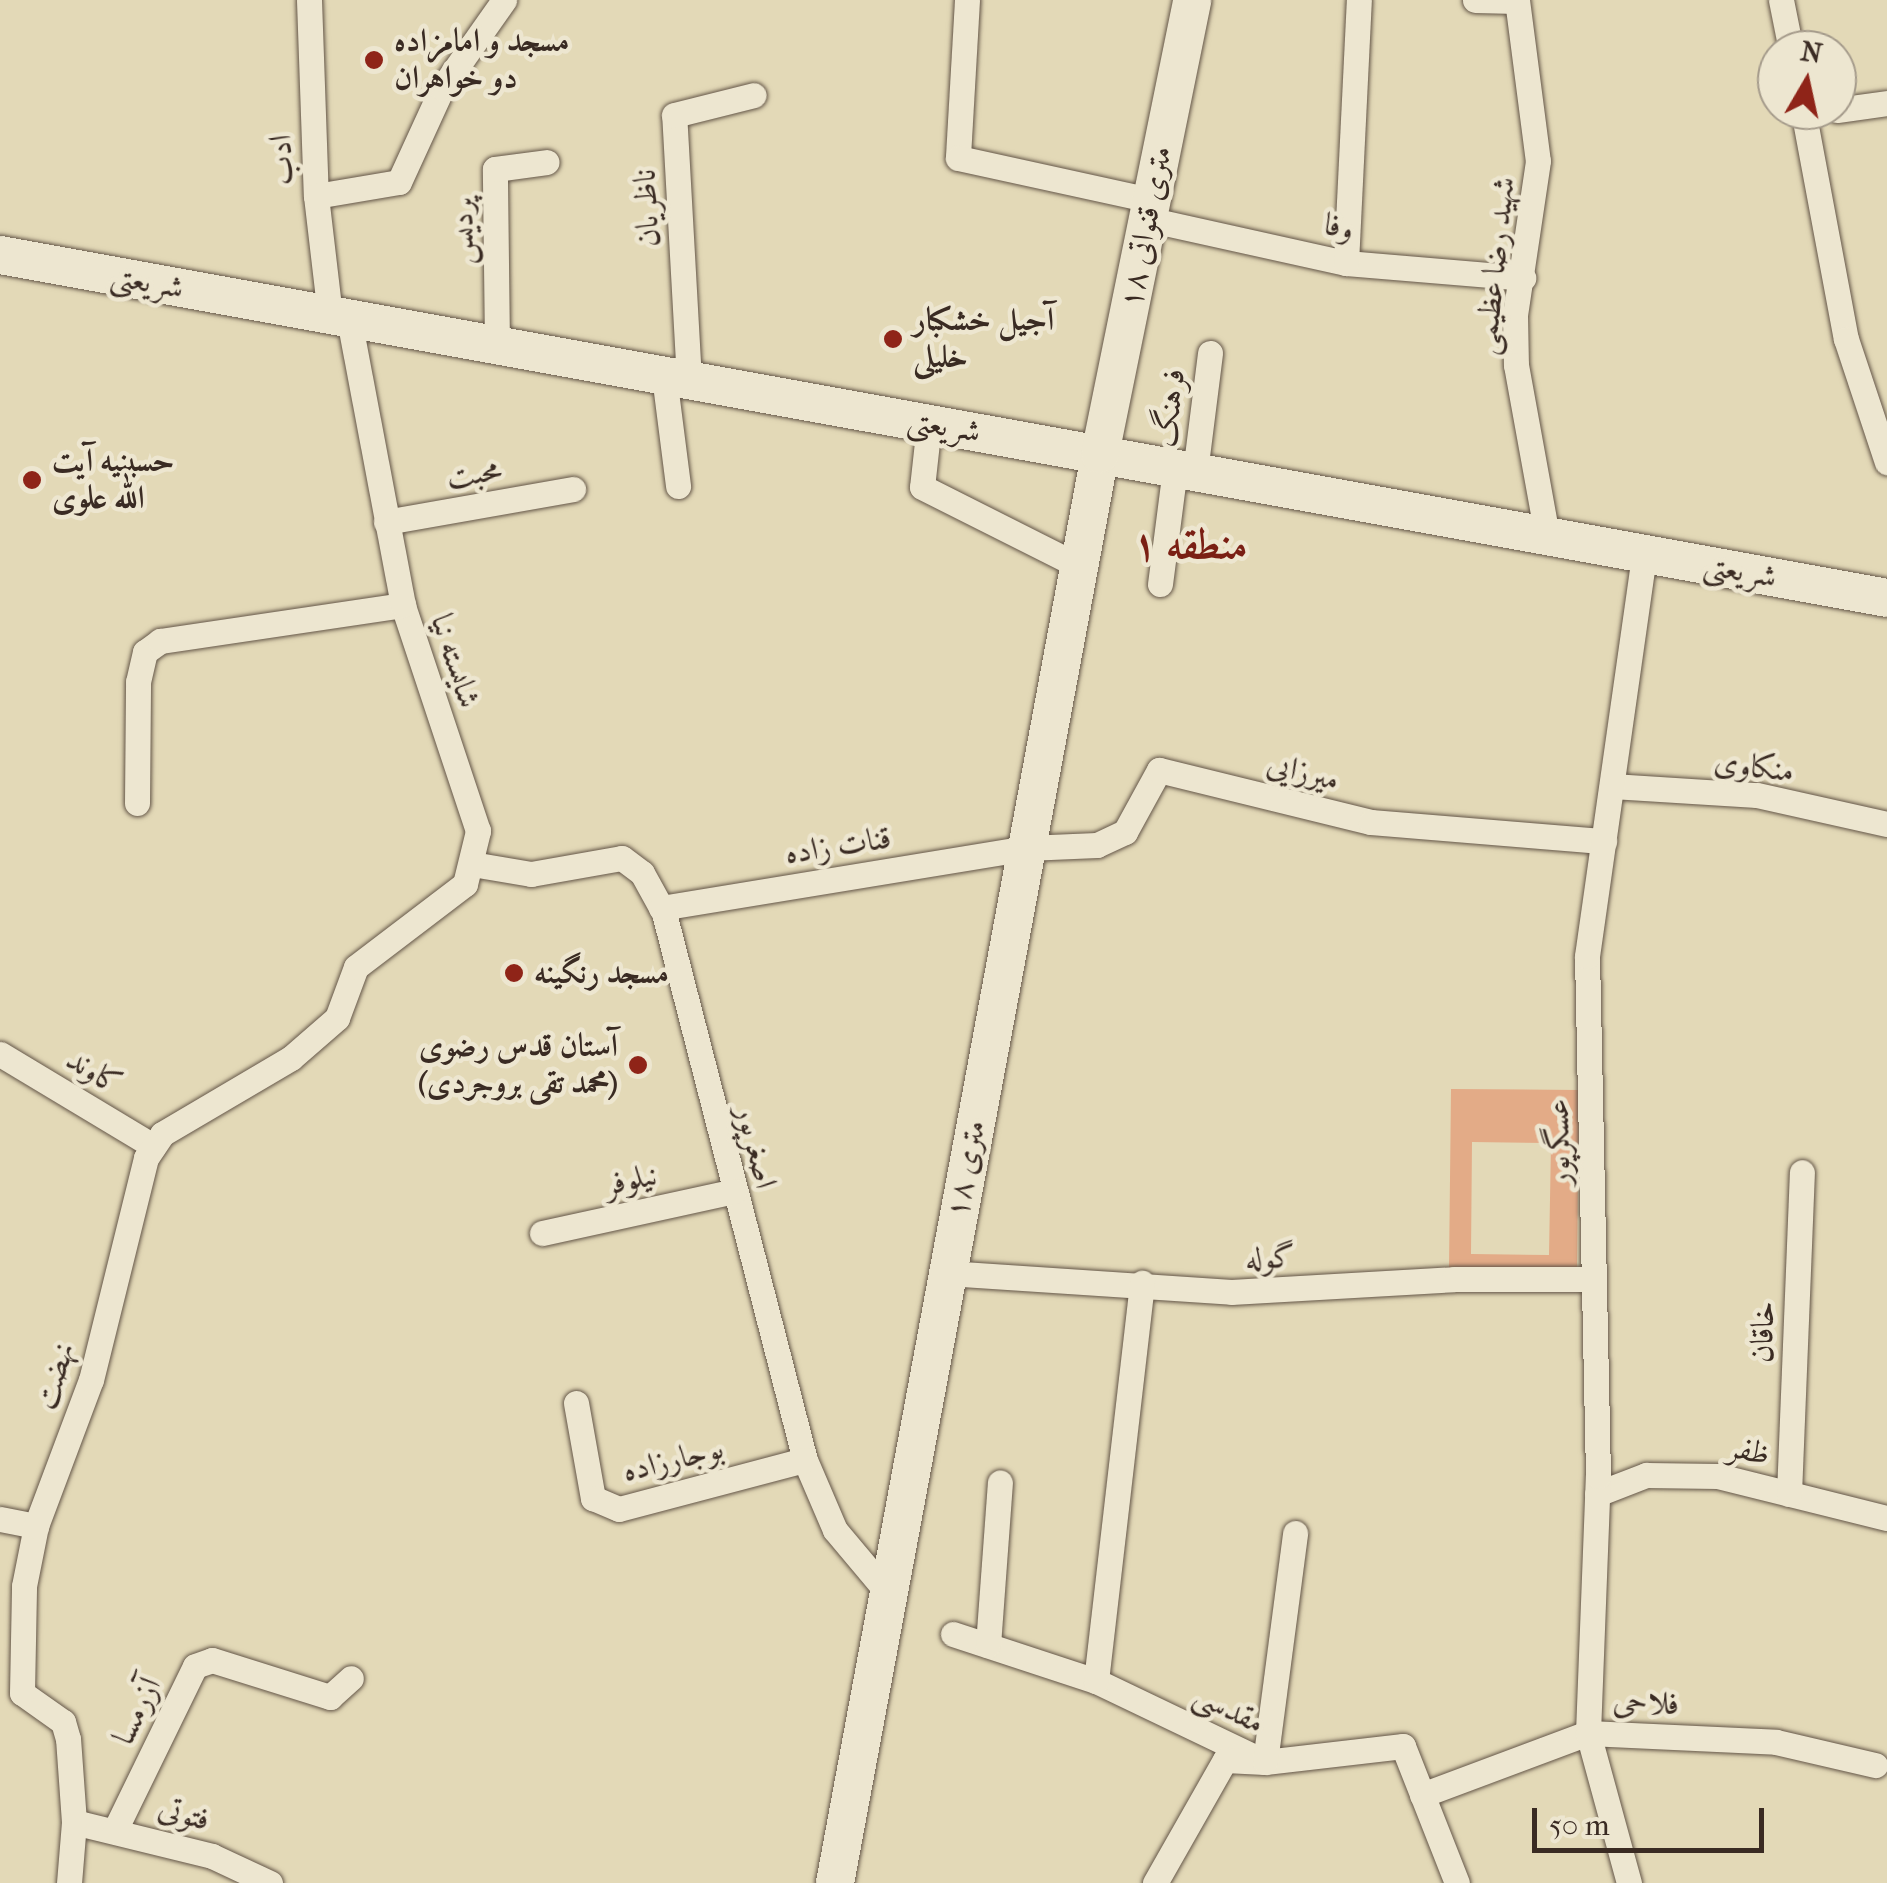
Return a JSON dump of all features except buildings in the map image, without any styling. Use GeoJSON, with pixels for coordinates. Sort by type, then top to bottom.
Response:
{"type":"FeatureCollection","features":[{"type":"Feature","properties":{"kind":"street","name":"ادب"},"geometry":{"type":"LineString","coordinates":[[308,0],[316,196],[340,317]]}},
{"type":"Feature","properties":{"kind":"street"},"geometry":{"type":"LineString","coordinates":[[316,196],[399,182],[442,88],[504,0]]}},
{"type":"Feature","properties":{"kind":"street","name":"وفا"},"geometry":{"type":"LineString","coordinates":[[967,0],[958,158],[1346,263],[1522,278]]}},
{"type":"Feature","properties":{"kind":"street","name":"۱۸ متری قنواتی"},"geometry":{"type":"LineString","coordinates":[[1100,454],[1192,0]]}},
{"type":"Feature","properties":{"kind":"street"},"geometry":{"type":"LineString","coordinates":[[1346,263],[1359,0]]}},
{"type":"Feature","properties":{"kind":"street"},"geometry":{"type":"LineString","coordinates":[[1474,0],[1517,0]]}},
{"type":"Feature","properties":{"kind":"street","name":"شهید رضا عظیمی"},"geometry":{"type":"LineString","coordinates":[[1517,0],[1538,161],[1522,278],[1516,365],[1547,536]]}},
{"type":"Feature","properties":{"kind":"street"},"geometry":{"type":"LineString","coordinates":[[1780,0],[1787,30]]}},
{"type":"Feature","properties":{"kind":"street","name":"ناظریان"},"geometry":{"type":"LineString","coordinates":[[677,378],[674,115],[754,95]]}},
{"type":"Feature","properties":{"kind":"street"},"geometry":{"type":"LineString","coordinates":[[1857,107],[1887,103]]}},
{"type":"Feature","properties":{"kind":"street"},"geometry":{"type":"LineString","coordinates":[[1807,130],[1846,340],[1887,462]]}},
{"type":"Feature","properties":{"kind":"street","name":"پردیس"},"geometry":{"type":"LineString","coordinates":[[497,346],[495,169],[547,162]]}},
{"type":"Feature","properties":{"kind":"street","name":"شریعتی"},"geometry":{"type":"LineString","coordinates":[[0,256],[1887,598]]}},
{"type":"Feature","properties":{"kind":"street","name":"شایسته نیا"},"geometry":{"type":"LineString","coordinates":[[340,317],[403,606],[474,805],[478,831],[472,864]]}},
{"type":"Feature","properties":{"kind":"street","name":"فرهنگ"},"geometry":{"type":"LineString","coordinates":[[1160,584],[1210,353]]}},
{"type":"Feature","properties":{"kind":"street"},"geometry":{"type":"LineString","coordinates":[[677,378],[678,486]]}},
{"type":"Feature","properties":{"kind":"street"},"geometry":{"type":"LineString","coordinates":[[929,424],[922,486],[1079,566]]}},
{"type":"Feature","properties":{"kind":"street","name":"۱۸ متری"},"geometry":{"type":"LineString","coordinates":[[835,1883],[1100,454]]}},
{"type":"Feature","properties":{"kind":"street","name":"محبت"},"geometry":{"type":"LineString","coordinates":[[386,522],[573,489]]}},
{"type":"Feature","properties":{"kind":"street","name":"عسگرپور"},"geometry":{"type":"LineString","coordinates":[[1630,1883],[1588,1733],[1597,1494],[1587,956],[1644,554]]}},
{"type":"Feature","properties":{"kind":"street"},"geometry":{"type":"LineString","coordinates":[[138,804],[138,682],[146,652],[160,641],[403,606]]}},
{"type":"Feature","properties":{"kind":"street","name":"میرزایی"},"geometry":{"type":"LineString","coordinates":[[1026,848],[1097,845],[1125,832],[1159,770],[1372,822],[1604,841]]}},
{"type":"Feature","properties":{"kind":"street","name":"منکاوی"},"geometry":{"type":"LineString","coordinates":[[1612,786],[1757,796],[1887,824]]}},
{"type":"Feature","properties":{"kind":"street","name":"قنات زاده"},"geometry":{"type":"LineString","coordinates":[[661,908],[1026,848]]}},
{"type":"Feature","properties":{"kind":"street","name":"اصغرپور"},"geometry":{"type":"LineString","coordinates":[[472,864],[531,874],[622,858],[642,873],[661,908],[805,1460],[835,1530],[887,1592]]}},
{"type":"Feature","properties":{"kind":"street"},"geometry":{"type":"LineString","coordinates":[[153,1146],[162,1134],[291,1058],[336,1018],[356,967],[440,908],[465,884],[472,864]]}},
{"type":"Feature","properties":{"kind":"street","name":"کاوند"},"geometry":{"type":"LineString","coordinates":[[0,1054],[153,1146]]}},
{"type":"Feature","properties":{"kind":"street","name":"نهضت"},"geometry":{"type":"LineString","coordinates":[[69,1883],[74,1822],[63,1722],[11,1698],[24,1586],[36,1526],[91,1380],[153,1146]]}},
{"type":"Feature","properties":{"kind":"street","name":"خاقان"},"geometry":{"type":"LineString","coordinates":[[1789,1494],[1802,1172]]}},
{"type":"Feature","properties":{"kind":"street","name":"نیلوفر"},"geometry":{"type":"LineString","coordinates":[[542,1233],[734,1191]]}},
{"type":"Feature","properties":{"kind":"street","name":"گوله"},"geometry":{"type":"LineString","coordinates":[[947,1274],[1142,1282],[1231,1292],[1454,1278],[1594,1279]]}},
{"type":"Feature","properties":{"kind":"street"},"geometry":{"type":"LineString","coordinates":[[1096,1680],[1142,1282]]}},
{"type":"Feature","properties":{"kind":"street","name":"بوجارزاده"},"geometry":{"type":"LineString","coordinates":[[576,1403],[593,1498],[619,1510],[805,1460]]}},
{"type":"Feature","properties":{"kind":"street","name":"ظفر"},"geometry":{"type":"LineString","coordinates":[[1597,1494],[1646,1475],[1718,1476],[1887,1518]]}},
{"type":"Feature","properties":{"kind":"street"},"geometry":{"type":"LineString","coordinates":[[988,1645],[1000,1482]]}},
{"type":"Feature","properties":{"kind":"street"},"geometry":{"type":"LineString","coordinates":[[0,1519],[36,1526]]}},
{"type":"Feature","properties":{"kind":"street"},"geometry":{"type":"LineString","coordinates":[[1154,1883],[1224,1760],[1264,1762],[1295,1534]]}},
{"type":"Feature","properties":{"kind":"street","name":"مقدسی"},"geometry":{"type":"LineString","coordinates":[[954,1634],[1096,1680],[1264,1762],[1403,1746],[1457,1883]]}},
{"type":"Feature","properties":{"kind":"street","name":"آزرمسا"},"geometry":{"type":"LineString","coordinates":[[115,1830],[195,1666],[212,1660],[330,1697],[351,1678]]}},
{"type":"Feature","properties":{"kind":"street","name":"فلاحی"},"geometry":{"type":"LineString","coordinates":[[1422,1794],[1588,1733],[1776,1742],[1875,1766]]}},
{"type":"Feature","properties":{"kind":"street","name":"فتوتی"},"geometry":{"type":"LineString","coordinates":[[74,1822],[212,1856],[270,1883]]}},
{"type":"Feature","properties":{"kind":"place","name":"مسجد و امامزاده دو خواهران"},"geometry":{"type":"Point","coordinates":[374,60]}},
{"type":"Feature","properties":{"kind":"place","name":"آجیل خشکبار خلیلی"},"geometry":{"type":"Point","coordinates":[893,339]}},
{"type":"Feature","properties":{"kind":"place","name":"حسینیه آیت الله علوی"},"geometry":{"type":"Point","coordinates":[32,480]}},
{"type":"Feature","properties":{"kind":"place","name":"مسجد رنگینه"},"geometry":{"type":"Point","coordinates":[514,973]}},
{"type":"Feature","properties":{"kind":"place","name":"آستان قدس رضوی (محمد تقی بروجردی)"},"geometry":{"type":"Point","coordinates":[638,1065]}},
{"type":"Feature","properties":{"kind":"district","name":"منطقه ۱"},"geometry":{"type":"Point","coordinates":[1190,545]}}]}
